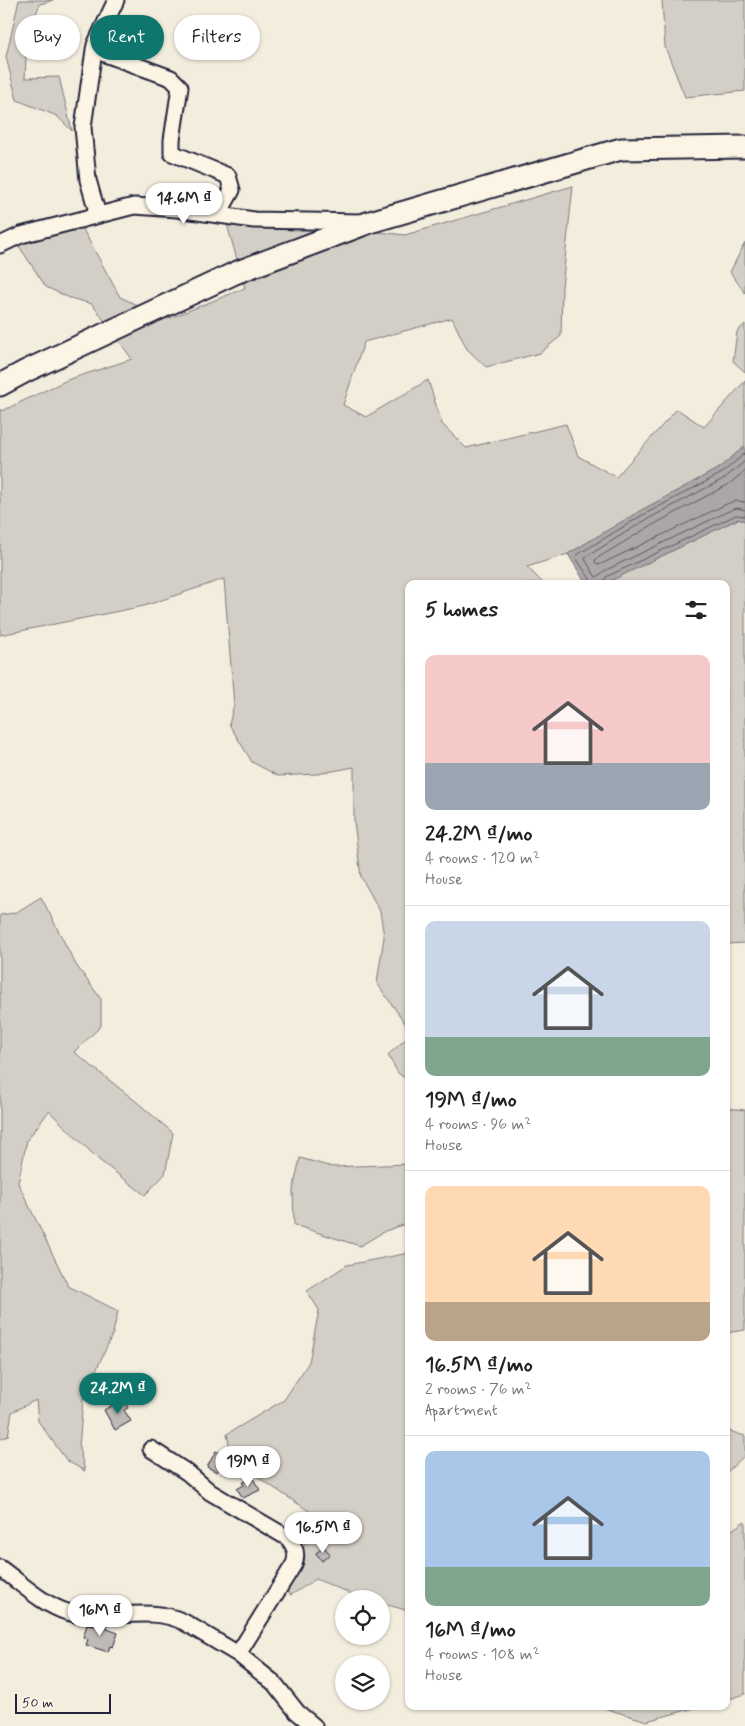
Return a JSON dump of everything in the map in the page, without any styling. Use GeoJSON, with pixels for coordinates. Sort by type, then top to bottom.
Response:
{"type":"FeatureCollection","features":[{"type":"Feature","properties":{"kind":"street"},"geometry":{"type":"LineString","coordinates":[[109,15],[116,0]]}},
{"type":"Feature","properties":{"kind":"street"},"geometry":{"type":"LineString","coordinates":[[93,60],[83,127],[88,180],[98,215]]}},
{"type":"Feature","properties":{"kind":"street"},"geometry":{"type":"LineString","coordinates":[[122,60],[171,78],[180,87],[172,140],[172,153],[228,176],[232,190],[218,215]]}},
{"type":"Feature","properties":{"kind":"street"},"geometry":{"type":"LineString","coordinates":[[0,385],[235,273],[370,222],[621,148],[745,147]]}},
{"type":"Feature","properties":{"kind":"street"},"geometry":{"type":"LineString","coordinates":[[0,245],[21,235],[134,206],[178,209],[254,220],[370,222]]}},
{"type":"Feature","properties":{"kind":"street"},"geometry":{"type":"LineString","coordinates":[[151,1450],[188,1473],[210,1492],[288,1538],[295,1549],[296,1559],[294,1564],[238,1654]]}},
{"type":"Feature","properties":{"kind":"street"},"geometry":{"type":"LineString","coordinates":[[0,1568],[43,1600],[67,1612],[91,1616],[152,1614],[175,1618],[238,1654],[274,1683],[296,1712],[314,1726]]}},
{"type":"Feature","properties":{"kind":"shaded area"},"geometry":{"type":"Polygon","coordinates":[[[19,0],[53,0],[40,4],[35,15],[16,15],[19,0]]]}},
{"type":"Feature","properties":{"kind":"shaded area"},"geometry":{"type":"Polygon","coordinates":[[[662,0],[745,0],[745,91],[685,97],[665,47],[662,0]]]}},
{"type":"Feature","properties":{"kind":"shaded area"},"geometry":{"type":"Polygon","coordinates":[[[15,18],[15,60],[26,60],[25,78],[59,77],[72,131],[57,116],[17,100],[6,57],[15,18]]]}},
{"type":"Feature","properties":{"kind":"shaded area"},"geometry":{"type":"Polygon","coordinates":[[[573,186],[562,287],[561,336],[540,353],[486,367],[467,349],[452,318],[364,342],[343,405],[366,417],[428,380],[442,424],[466,448],[566,424],[578,456],[616,477],[677,409],[704,427],[745,381],[745,446],[719,468],[638,512],[568,554],[527,567],[540,580],[405,580],[405,1023],[377,983],[384,937],[380,911],[361,877],[354,821],[354,767],[317,774],[278,776],[252,762],[229,724],[234,705],[224,579],[144,606],[0,635],[0,409],[2,411],[67,380],[132,359],[92,304],[70,298],[46,287],[17,243],[80,224],[120,297],[168,319],[245,288],[227,224],[335,227],[405,235],[573,186]]]}},
{"type":"Feature","properties":{"kind":"shaded area"},"geometry":{"type":"Polygon","coordinates":[[[745,243],[745,293],[730,272],[745,243]]]}},
{"type":"Feature","properties":{"kind":"shaded area"},"geometry":{"type":"Polygon","coordinates":[[[745,324],[745,372],[733,361],[737,332],[745,324]]]}},
{"type":"Feature","properties":{"kind":"shaded area"},"geometry":{"type":"Polygon","coordinates":[[[738,519],[745,521],[745,943],[730,944],[730,580],[612,580],[738,519]]]}},
{"type":"Feature","properties":{"kind":"shaded area"},"geometry":{"type":"Polygon","coordinates":[[[41,897],[76,965],[101,999],[101,1026],[74,1052],[173,1133],[165,1174],[145,1195],[99,1160],[49,1111],[27,1140],[18,1183],[68,1286],[118,1311],[113,1333],[83,1399],[79,1448],[85,1471],[67,1461],[38,1421],[36,1400],[12,1412],[8,1436],[0,1439],[0,915],[15,913],[41,897]]]}},
{"type":"Feature","properties":{"kind":"shaded area"},"geometry":{"type":"Polygon","coordinates":[[[405,1040],[405,1078],[398,1073],[388,1055],[405,1040]]]}},
{"type":"Feature","properties":{"kind":"shaded area"},"geometry":{"type":"Polygon","coordinates":[[[730,1108],[745,1110],[745,1330],[730,1332],[730,1108]]]}},
{"type":"Feature","properties":{"kind":"shaded area"},"geometry":{"type":"Polygon","coordinates":[[[300,1158],[332,1167],[405,1164],[405,1224],[385,1231],[360,1246],[294,1225],[293,1190],[300,1158]]]}},
{"type":"Feature","properties":{"kind":"shaded area"},"geometry":{"type":"Polygon","coordinates":[[[405,1254],[405,1610],[390,1606],[390,1590],[342,1590],[316,1579],[291,1595],[278,1585],[321,1519],[244,1468],[230,1449],[227,1434],[284,1400],[309,1362],[319,1310],[307,1291],[347,1265],[405,1254]]]}},
{"type":"Feature","properties":{"kind":"shaded area"},"geometry":{"type":"Polygon","coordinates":[[[730,1431],[745,1436],[745,1455],[730,1469],[730,1431]]]}},
{"type":"Feature","properties":{"kind":"shaded area"},"geometry":{"type":"Polygon","coordinates":[[[745,1521],[745,1694],[730,1699],[730,1531],[745,1521]]]}},
{"type":"Feature","properties":{"kind":"shaded area"},"geometry":{"type":"Polygon","coordinates":[[[610,1710],[687,1710],[647,1721],[610,1710]]]}},
{"type":"Feature","properties":{"kind":"water"},"geometry":{"type":"Polygon","coordinates":[[[745,446],[745,521],[738,519],[612,580],[584,580],[568,554],[638,512],[719,468],[745,446]]]}},
{"type":"Feature","properties":{"kind":"building"},"geometry":{"type":"Polygon","coordinates":[[[123,1399],[128,1408],[124,1410],[131,1421],[115,1430],[104,1410],[123,1399]]]}},
{"type":"Feature","properties":{"kind":"building"},"geometry":{"type":"Polygon","coordinates":[[[216,1451],[226,1456],[217,1472],[207,1467],[216,1451]]]}},
{"type":"Feature","properties":{"kind":"building"},"geometry":{"type":"Polygon","coordinates":[[[252,1477],[260,1490],[243,1498],[237,1489],[244,1485],[242,1483],[252,1477]]]}},
{"type":"Feature","properties":{"kind":"building"},"geometry":{"type":"Polygon","coordinates":[[[327,1529],[333,1537],[323,1545],[316,1537],[327,1529]]]}},
{"type":"Feature","properties":{"kind":"building"},"geometry":{"type":"Polygon","coordinates":[[[324,1547],[330,1554],[322,1561],[316,1553],[324,1547]]]}},
{"type":"Feature","properties":{"kind":"building"},"geometry":{"type":"Polygon","coordinates":[[[87,1625],[107,1626],[107,1629],[118,1633],[113,1647],[110,1646],[108,1652],[86,1645],[88,1639],[83,1637],[87,1625]]]}}]}
